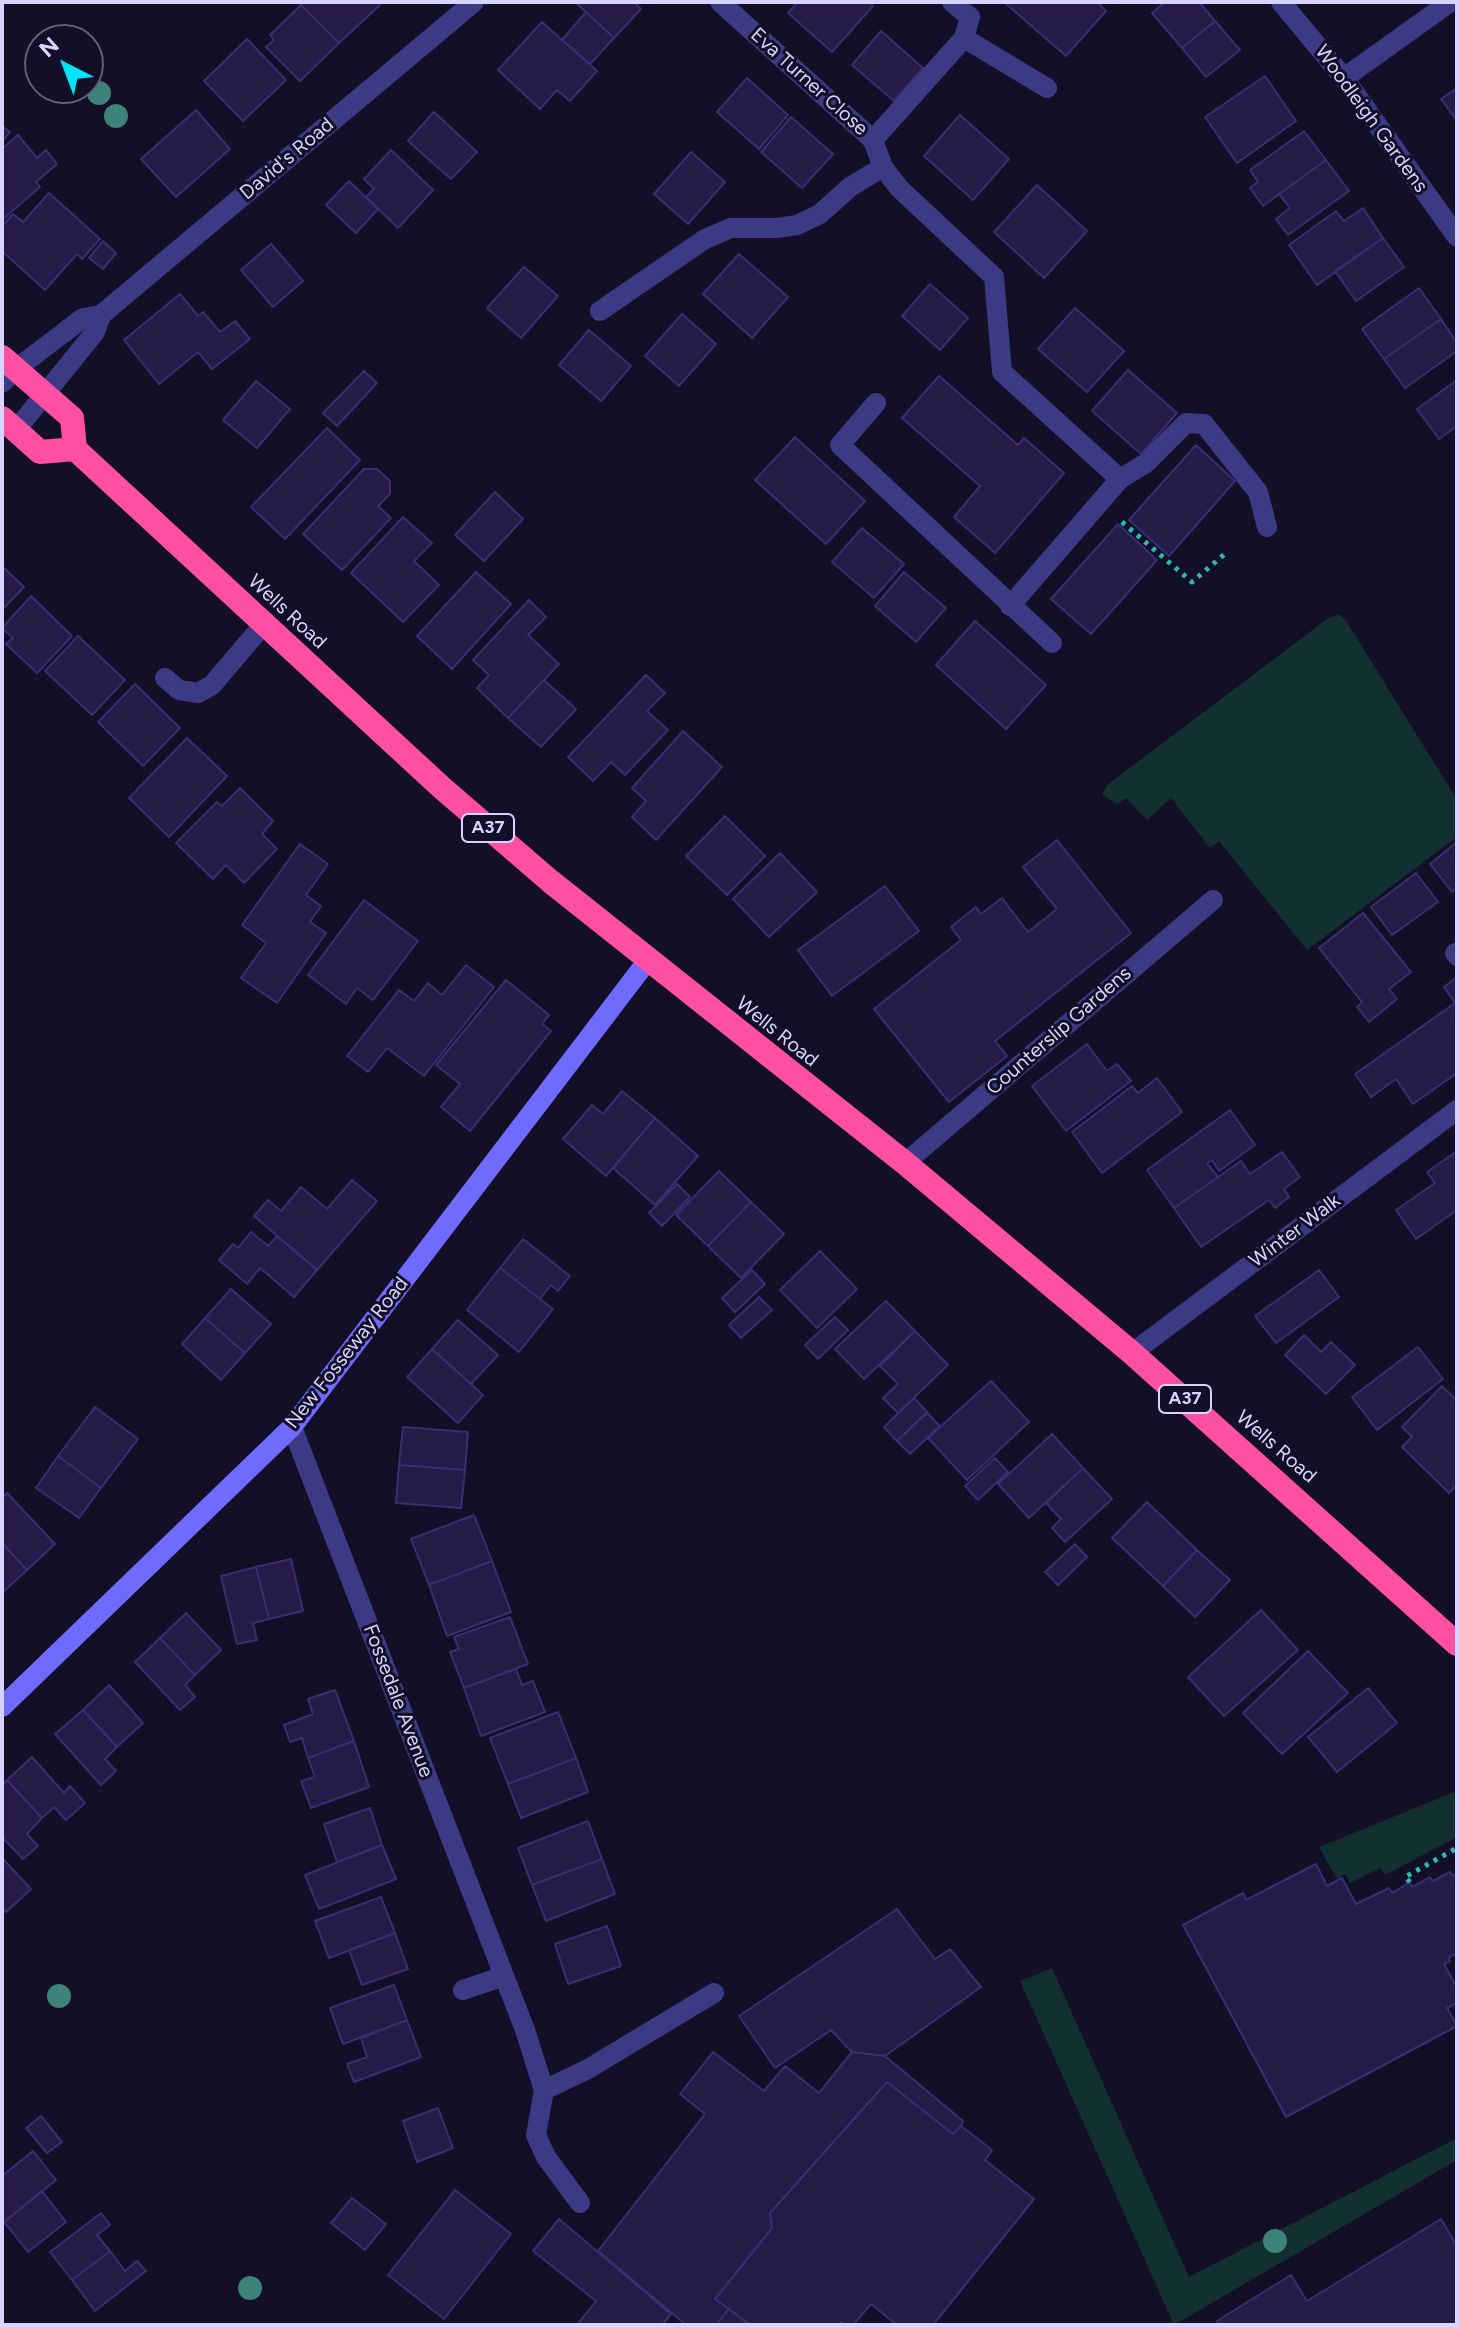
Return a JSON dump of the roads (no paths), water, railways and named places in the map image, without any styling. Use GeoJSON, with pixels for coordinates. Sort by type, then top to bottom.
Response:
{"type":"FeatureCollection","features":[{"type":"Feature","properties":{"kind":"highway"},"geometry":{"type":"LineString","coordinates":[[7,369],[46,394],[72,418],[75,449],[40,452],[9,424]]}},
{"type":"Feature","properties":{"kind":"highway","name":"Wells Road"},"geometry":{"type":"LineString","coordinates":[[75,449],[441,787],[550,881],[905,1163],[1132,1353],[1457,1644]]}},
{"type":"Feature","properties":{"kind":"street","name":"David's Road"},"geometry":{"type":"LineString","coordinates":[[7,369],[83,318],[101,315],[474,2]]}},
{"type":"Feature","properties":{"kind":"street","name":"Eva Turner Close"},"geometry":{"type":"LineString","coordinates":[[720,2],[873,140],[883,167],[899,188],[994,277],[1002,372],[1120,479]]}},
{"type":"Feature","properties":{"kind":"street"},"geometry":{"type":"LineString","coordinates":[[873,140],[964,38],[970,17],[952,2]]}},
{"type":"Feature","properties":{"kind":"street","name":"Woodleigh Gardens"},"geometry":{"type":"LineString","coordinates":[[1281,2],[1344,78],[1457,237]]}},
{"type":"Feature","properties":{"kind":"street"},"geometry":{"type":"LineString","coordinates":[[1344,78],[1450,2]]}},
{"type":"Feature","properties":{"kind":"street"},"geometry":{"type":"LineString","coordinates":[[964,38],[1047,88]]}},
{"type":"Feature","properties":{"kind":"street"},"geometry":{"type":"LineString","coordinates":[[600,311],[705,239],[731,228],[797,225],[820,214],[850,187],[883,167]]}},
{"type":"Feature","properties":{"kind":"street","name":"David's Road"},"geometry":{"type":"LineString","coordinates":[[9,424],[46,394],[95,332],[101,315]]}},
{"type":"Feature","properties":{"kind":"street"},"geometry":{"type":"LineString","coordinates":[[876,403],[840,445],[1052,643]]}},
{"type":"Feature","properties":{"kind":"street"},"geometry":{"type":"LineString","coordinates":[[1010,606],[1120,479],[1146,463],[1186,423],[1204,424],[1258,492],[1267,527]]}},
{"type":"Feature","properties":{"kind":"street"},"geometry":{"type":"LineString","coordinates":[[165,678],[179,690],[198,693],[212,685],[264,624]]}},
{"type":"Feature","properties":{"kind":"street","name":"Counterslip Gardens"},"geometry":{"type":"LineString","coordinates":[[905,1163],[1213,900]]}},
{"type":"Feature","properties":{"kind":"street","name":"New Fosseway Road"},"geometry":{"type":"LineString","coordinates":[[2,1707],[292,1427],[648,960]]}},
{"type":"Feature","properties":{"kind":"street","name":"Winter Walk"},"geometry":{"type":"LineString","coordinates":[[1132,1353],[1457,1110]]}},
{"type":"Feature","properties":{"kind":"street","name":"Fossedale Avenue"},"geometry":{"type":"LineString","coordinates":[[292,1427],[525,2030],[544,2090]]}},
{"type":"Feature","properties":{"kind":"street"},"geometry":{"type":"LineString","coordinates":[[463,1990],[504,1976]]}},
{"type":"Feature","properties":{"kind":"street"},"geometry":{"type":"LineString","coordinates":[[580,2203],[546,2157],[536,2135],[544,2090],[588,2069],[714,1993]]}}]}
